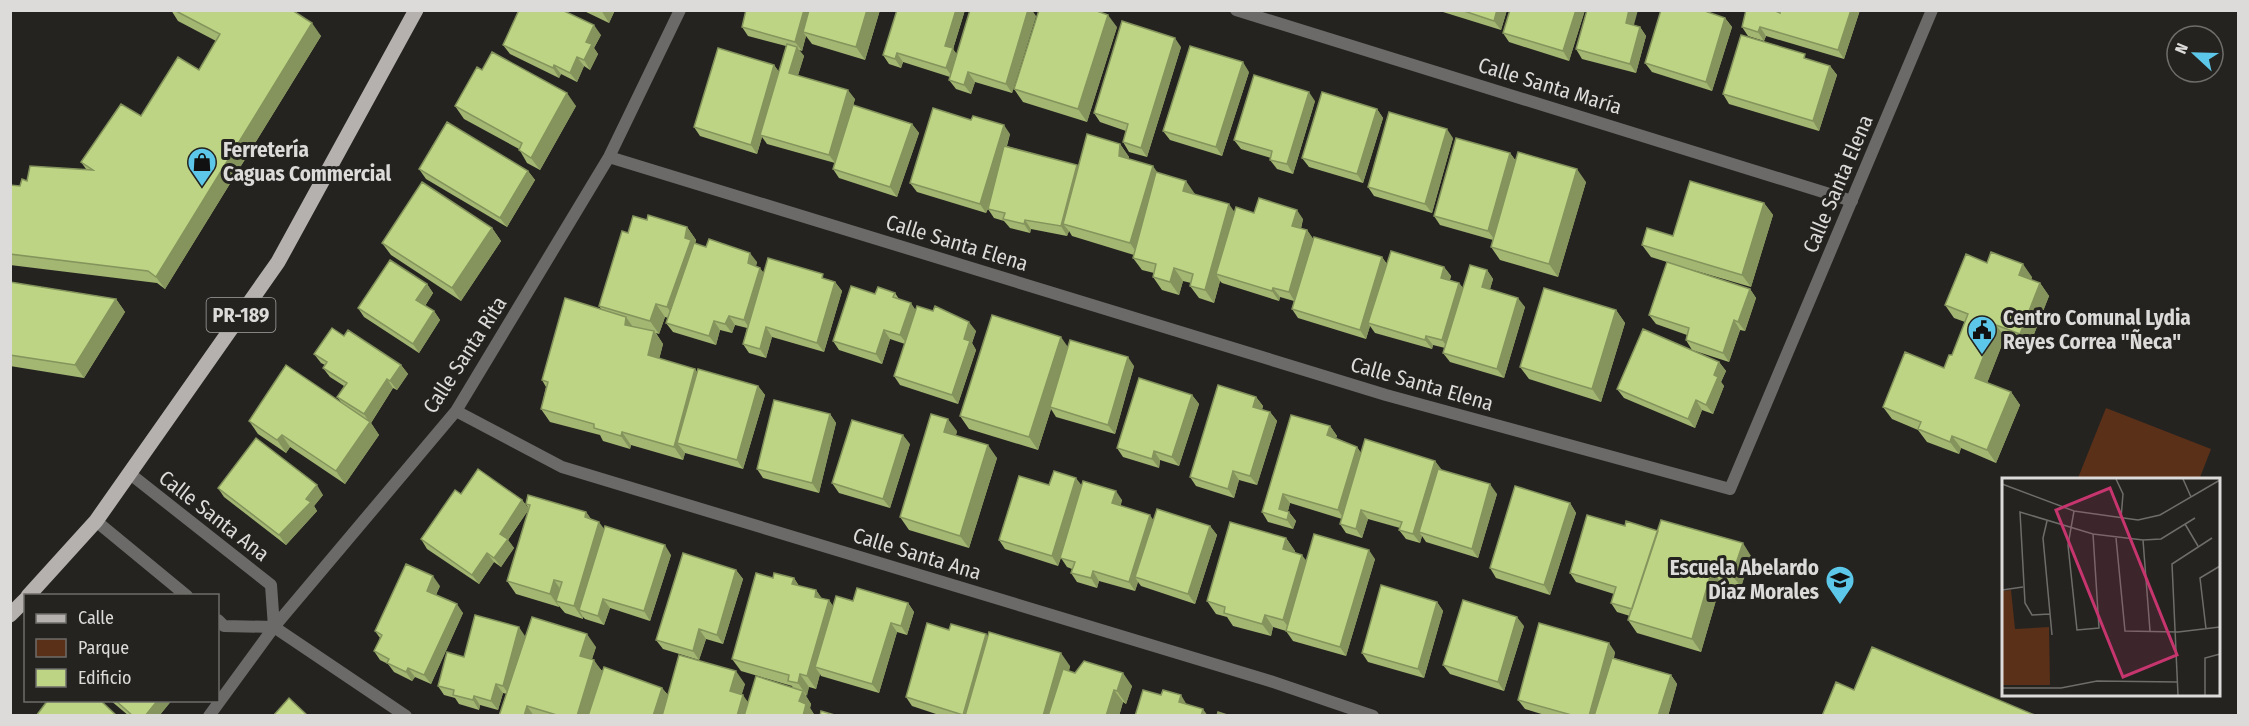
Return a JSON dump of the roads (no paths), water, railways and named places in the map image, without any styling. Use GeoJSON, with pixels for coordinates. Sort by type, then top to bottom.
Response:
{"type":"FeatureCollection","features":[{"type":"Feature","properties":{"kind":"main road","name":"PR-189"},"geometry":{"type":"LineString","coordinates":[[30,594],[96,521],[278,262],[416,10]]}},
{"type":"Feature","properties":{"kind":"main road","name":"PR-189"},"geometry":{"type":"LineString","coordinates":[[10,615],[24,600]]}},
{"type":"Feature","properties":{"kind":"street","name":"Calle Santa Rita"},"geometry":{"type":"LineString","coordinates":[[209,716],[274,627],[456,411],[609,157],[680,10]]}},
{"type":"Feature","properties":{"kind":"street","name":"Calle Santa María"},"geometry":{"type":"LineString","coordinates":[[1236,10],[1852,201]]}},
{"type":"Feature","properties":{"kind":"street","name":"Calle Santa Elena"},"geometry":{"type":"LineString","coordinates":[[609,157],[1386,395],[1730,489],[1932,10]]}},
{"type":"Feature","properties":{"kind":"street","name":"Calle Santa Ana"},"geometry":{"type":"LineString","coordinates":[[456,411],[562,467],[1270,681],[1373,716]]}},
{"type":"Feature","properties":{"kind":"street","name":"Calle Santa Ana"},"geometry":{"type":"LineString","coordinates":[[129,473],[271,585],[274,627]]}},
{"type":"Feature","properties":{"kind":"street"},"geometry":{"type":"LineString","coordinates":[[96,521],[185,594]]}},
{"type":"Feature","properties":{"kind":"street"},"geometry":{"type":"LineString","coordinates":[[219,621],[224,626],[274,627],[406,716]]}},
{"type":"Feature","properties":{"kind":"place","name":"Ferretería Caguas Commercial"},"geometry":{"type":"Point","coordinates":[202,188]}},
{"type":"Feature","properties":{"kind":"place","name":"Centro Comunal Lydia Reyes Correa \"Ñeca\""},"geometry":{"type":"Point","coordinates":[1982,356]}},
{"type":"Feature","properties":{"kind":"place","name":"Escuela Abelardo Díaz Morales"},"geometry":{"type":"Point","coordinates":[1840,606]}}]}
